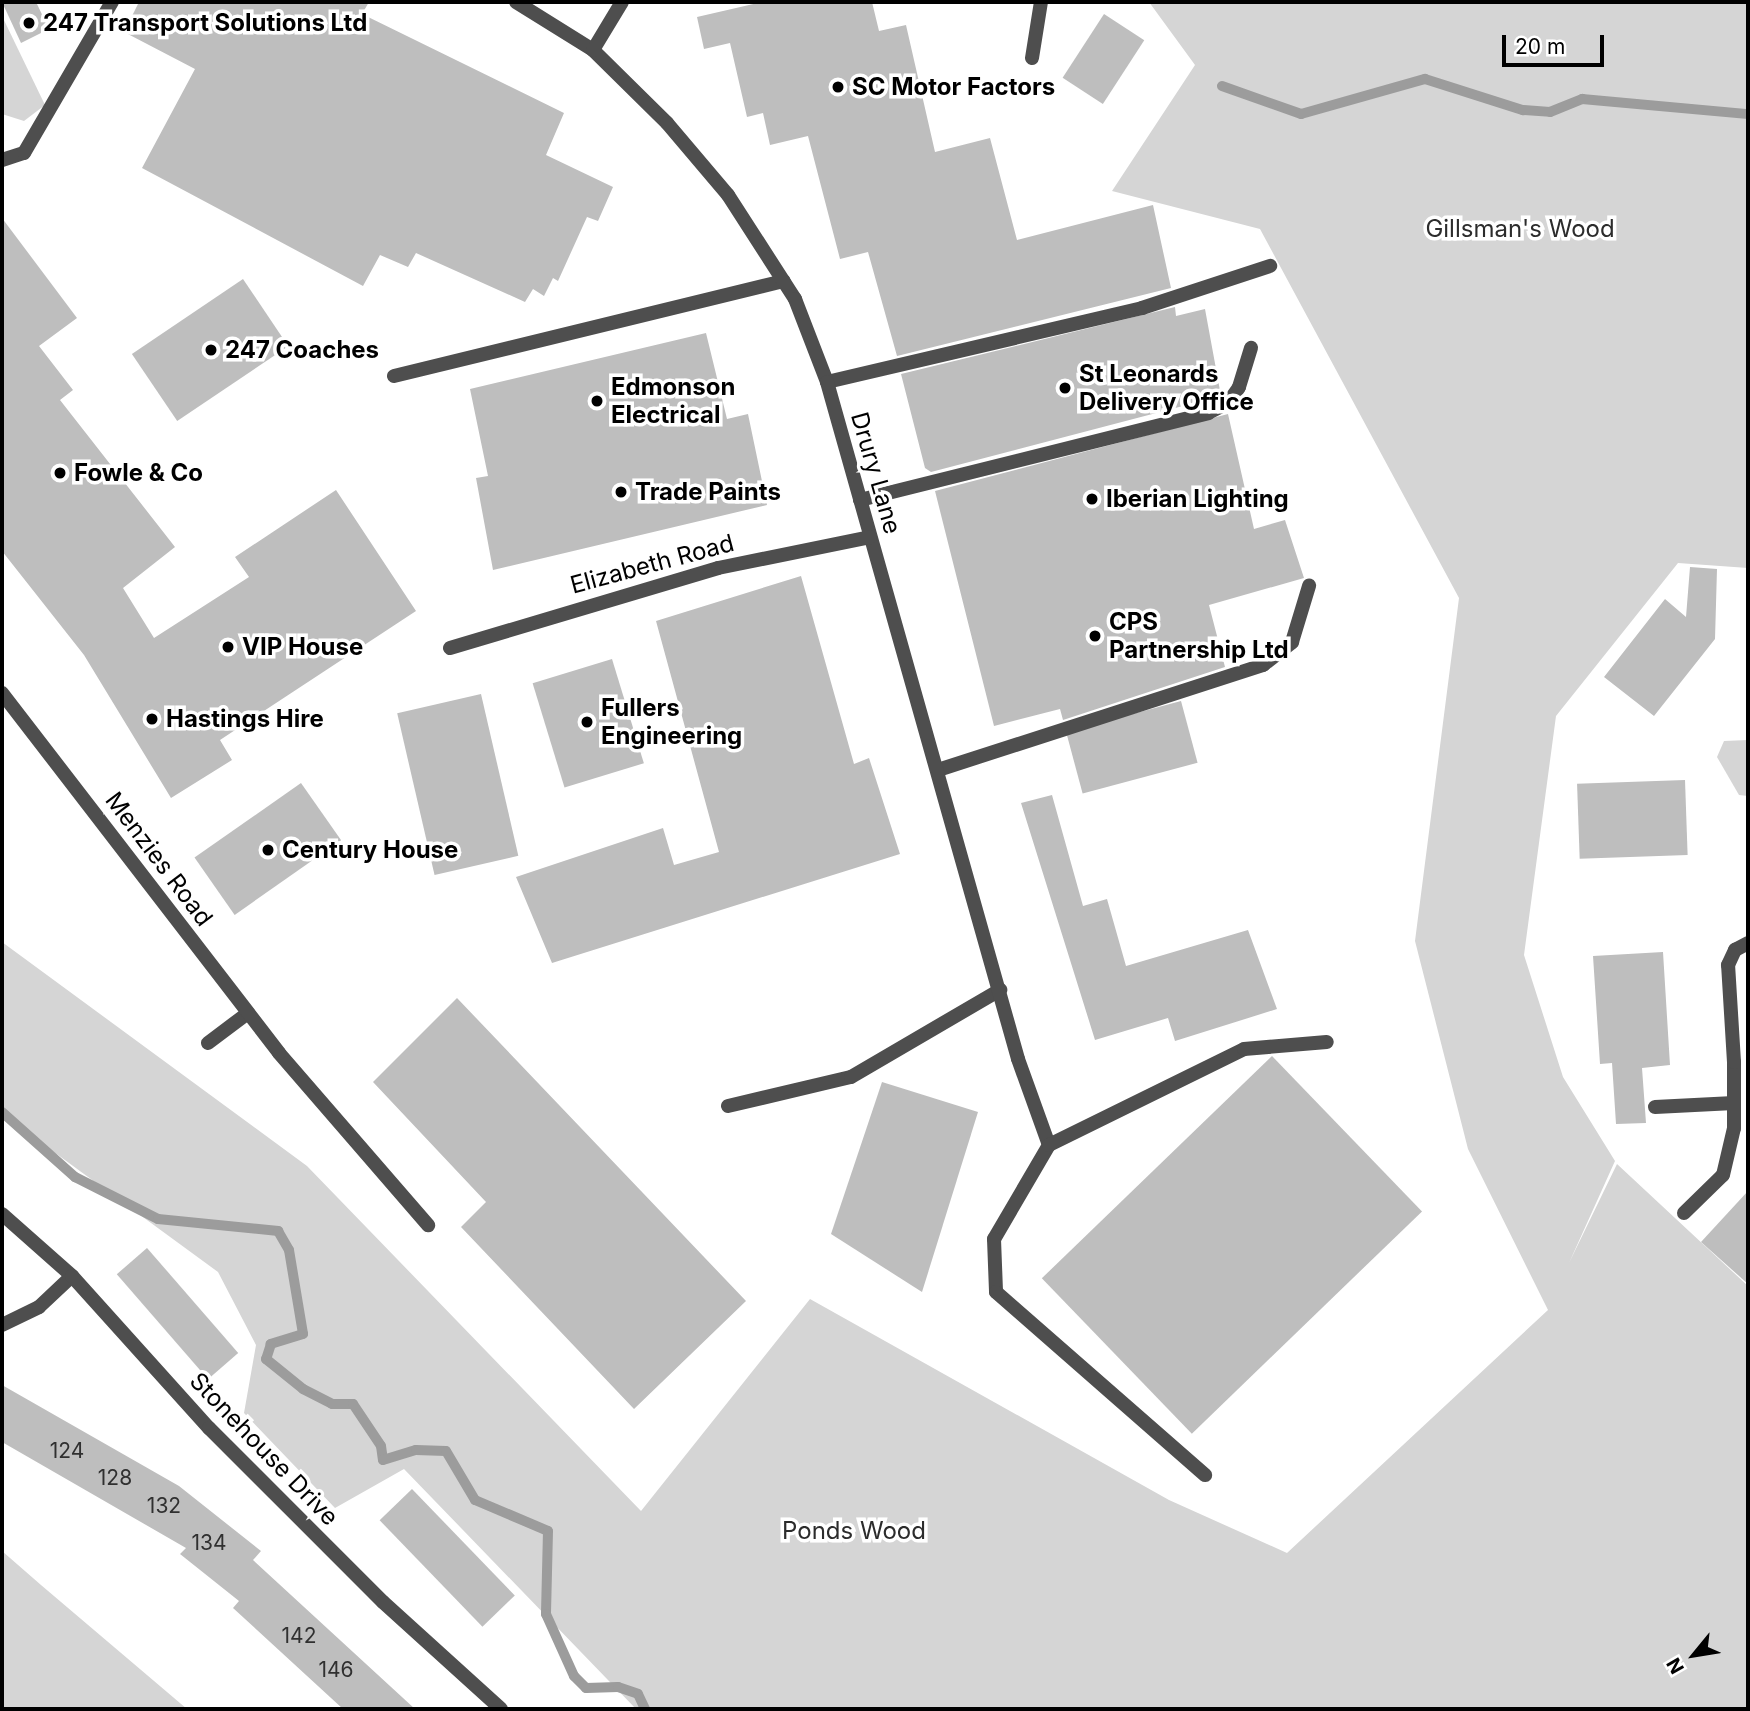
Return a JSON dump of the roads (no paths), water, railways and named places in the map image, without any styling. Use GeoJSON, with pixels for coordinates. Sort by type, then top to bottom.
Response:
{"type":"FeatureCollection","features":[{"type":"Feature","properties":{"kind":"street"},"geometry":{"type":"LineString","coordinates":[[2,160],[24,153],[112,2]]}},
{"type":"Feature","properties":{"kind":"street","name":"Drury Lane"},"geometry":{"type":"LineString","coordinates":[[516,2],[593,50],[728,195],[784,281],[827,382],[1018,1059],[1049,1145]]}},
{"type":"Feature","properties":{"kind":"street"},"geometry":{"type":"LineString","coordinates":[[593,50],[622,2]]}},
{"type":"Feature","properties":{"kind":"street"},"geometry":{"type":"LineString","coordinates":[[1032,58],[1041,2]]}},
{"type":"Feature","properties":{"kind":"street"},"geometry":{"type":"LineString","coordinates":[[827,382],[1142,308],[1270,266]]}},
{"type":"Feature","properties":{"kind":"street"},"geometry":{"type":"LineString","coordinates":[[394,376],[784,281]]}},
{"type":"Feature","properties":{"kind":"street"},"geometry":{"type":"LineString","coordinates":[[860,500],[1208,413],[1228,404],[1239,387],[1251,348]]}},
{"type":"Feature","properties":{"kind":"street","name":"Elizabeth Road"},"geometry":{"type":"LineString","coordinates":[[450,648],[718,568],[870,537]]}},
{"type":"Feature","properties":{"kind":"street"},"geometry":{"type":"LineString","coordinates":[[938,770],[1069,733],[1263,666],[1292,642],[1309,586]]}},
{"type":"Feature","properties":{"kind":"street","name":"Menzies Road"},"geometry":{"type":"LineString","coordinates":[[2,693],[279,1053],[428,1225]]}},
{"type":"Feature","properties":{"kind":"street"},"geometry":{"type":"LineString","coordinates":[[1684,1213],[1723,1175],[1734,1103],[1728,965],[1735,950],[1748,943]]}},
{"type":"Feature","properties":{"kind":"street"},"geometry":{"type":"LineString","coordinates":[[728,1106],[851,1077],[1000,990]]}},
{"type":"Feature","properties":{"kind":"street"},"geometry":{"type":"LineString","coordinates":[[208,1042],[248,1013]]}},
{"type":"Feature","properties":{"kind":"street"},"geometry":{"type":"LineString","coordinates":[[1205,1475],[996,1292],[994,1239],[1049,1145],[1244,1049],[1327,1042]]}},
{"type":"Feature","properties":{"kind":"street"},"geometry":{"type":"LineString","coordinates":[[1655,1107],[1734,1103]]}},
{"type":"Feature","properties":{"kind":"street","name":"Stonehouse Drive"},"geometry":{"type":"LineString","coordinates":[[2,1214],[72,1276],[228,1447],[502,1709]]}},
{"type":"Feature","properties":{"kind":"street"},"geometry":{"type":"LineString","coordinates":[[2,1325],[39,1307],[72,1276]]}},
{"type":"Feature","properties":{"kind":"waterway"},"geometry":{"type":"LineString","coordinates":[[1222,86],[1301,114],[1425,79],[1523,110],[1550,112],[1582,99],[1748,114]]}},
{"type":"Feature","properties":{"kind":"waterway"},"geometry":{"type":"LineString","coordinates":[[2,1112],[75,1177],[158,1219],[278,1231],[289,1250],[303,1334],[271,1344],[266,1359],[303,1389],[332,1404],[353,1404],[381,1446],[383,1460],[416,1450],[446,1451],[475,1500],[548,1531],[546,1614],[574,1676],[586,1688],[618,1687],[638,1694],[645,1709]]}},
{"type":"Feature","properties":{"kind":"place","name":"247 Transport Solutions Ltd"},"geometry":{"type":"Point","coordinates":[29,23]}},
{"type":"Feature","properties":{"kind":"place","name":"SC Motor Factors"},"geometry":{"type":"Point","coordinates":[838,87]}},
{"type":"Feature","properties":{"kind":"place","name":"247 Coaches"},"geometry":{"type":"Point","coordinates":[211,350]}},
{"type":"Feature","properties":{"kind":"place","name":"St Leonards Delivery Office"},"geometry":{"type":"Point","coordinates":[1065,388]}},
{"type":"Feature","properties":{"kind":"place","name":"Edmonson Electrical"},"geometry":{"type":"Point","coordinates":[597,401]}},
{"type":"Feature","properties":{"kind":"place","name":"Fowle & Co"},"geometry":{"type":"Point","coordinates":[60,473]}},
{"type":"Feature","properties":{"kind":"place","name":"Trade Paints"},"geometry":{"type":"Point","coordinates":[621,492]}},
{"type":"Feature","properties":{"kind":"place","name":"Iberian Lighting"},"geometry":{"type":"Point","coordinates":[1092,499]}},
{"type":"Feature","properties":{"kind":"place","name":"CPS Partnership Ltd"},"geometry":{"type":"Point","coordinates":[1095,636]}},
{"type":"Feature","properties":{"kind":"place","name":"VIP House"},"geometry":{"type":"Point","coordinates":[228,647]}},
{"type":"Feature","properties":{"kind":"place","name":"Hastings Hire"},"geometry":{"type":"Point","coordinates":[152,719]}},
{"type":"Feature","properties":{"kind":"place","name":"Fullers Engineering"},"geometry":{"type":"Point","coordinates":[587,722]}},
{"type":"Feature","properties":{"kind":"place","name":"Century House"},"geometry":{"type":"Point","coordinates":[268,850]}},
{"type":"Feature","properties":{"kind":"park label","name":"Gillsman's Wood"},"geometry":{"type":"Point","coordinates":[1520,229]}},
{"type":"Feature","properties":{"kind":"park label","name":"Ponds Wood"},"geometry":{"type":"Point","coordinates":[854,1531]}}]}
